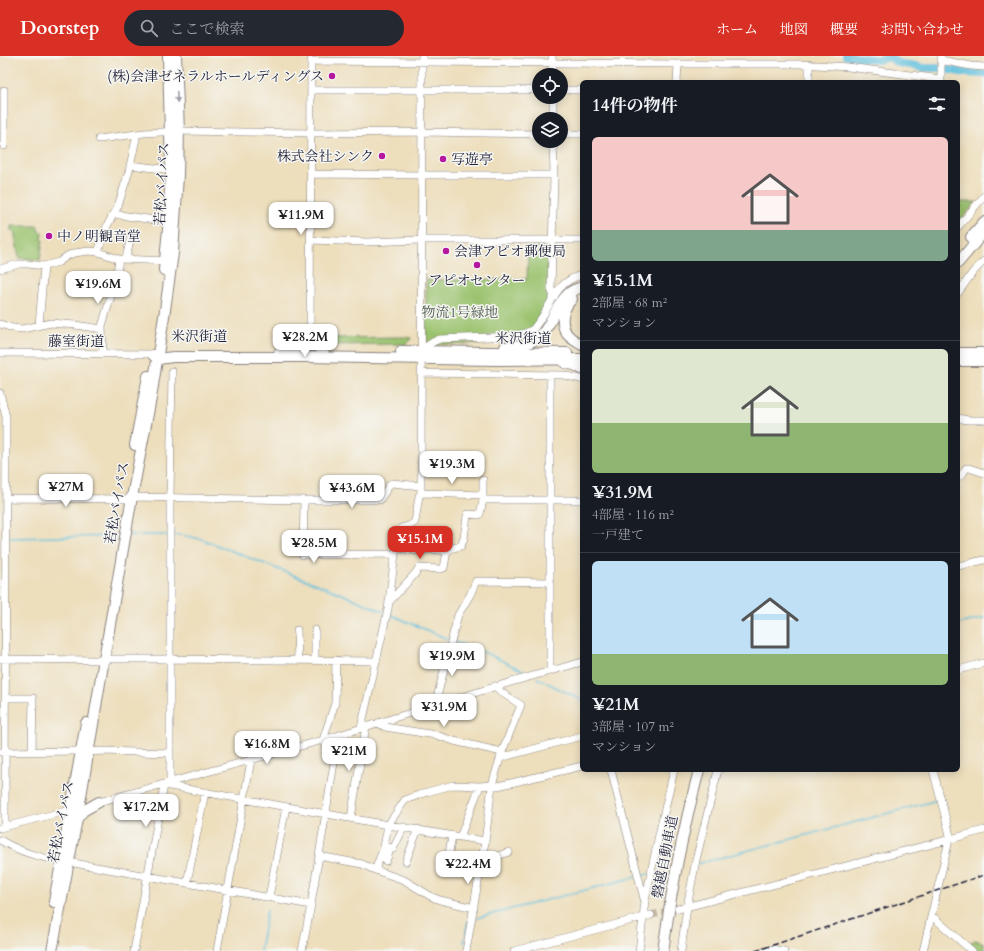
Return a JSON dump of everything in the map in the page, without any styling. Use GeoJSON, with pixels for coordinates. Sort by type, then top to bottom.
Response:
{"type":"FeatureCollection","features":[{"type":"Feature","properties":{"kind":"highway","name":"若松バイパス"},"geometry":{"type":"LineString","coordinates":[[45,951],[75,809],[129,498],[156,354],[177,198],[172,57]]}},
{"type":"Feature","properties":{"kind":"highway","name":"若松バイパス"},"geometry":{"type":"LineString","coordinates":[[168,261],[168,222],[175,131]]}},
{"type":"Feature","properties":{"kind":"highway"},"geometry":{"type":"LineString","coordinates":[[960,251],[984,222]]}},
{"type":"Feature","properties":{"kind":"highway"},"geometry":{"type":"LineString","coordinates":[[960,262],[984,232]]}},
{"type":"Feature","properties":{"kind":"highway"},"geometry":{"type":"LineString","coordinates":[[449,352],[501,348],[523,345],[532,342],[544,332],[560,304],[568,294],[580,288]]}},
{"type":"Feature","properties":{"kind":"highway"},"geometry":{"type":"LineString","coordinates":[[580,294],[574,297],[567,304],[563,316],[564,330],[572,339],[580,344]]}},
{"type":"Feature","properties":{"kind":"highway","name":"米沢街道"},"geometry":{"type":"LineString","coordinates":[[156,354],[325,351],[498,360],[580,360]]}},
{"type":"Feature","properties":{"kind":"highway","name":"米沢街道"},"geometry":{"type":"LineString","coordinates":[[156,354],[173,357],[421,355],[449,352],[580,353]]}},
{"type":"Feature","properties":{"kind":"highway"},"geometry":{"type":"LineString","coordinates":[[960,353],[984,354]]}},
{"type":"Feature","properties":{"kind":"highway"},"geometry":{"type":"LineString","coordinates":[[556,360],[580,368]]}},
{"type":"Feature","properties":{"kind":"highway"},"geometry":{"type":"LineString","coordinates":[[960,361],[984,361]]}},
{"type":"Feature","properties":{"kind":"highway","name":"若松バイパス"},"geometry":{"type":"LineString","coordinates":[[52,951],[64,861],[76,821],[75,809],[82,788],[84,752]]}},
{"type":"Feature","properties":{"kind":"highway","name":"磐越自動車道"},"geometry":{"type":"LineString","coordinates":[[656,951],[672,856],[691,772]]}},
{"type":"Feature","properties":{"kind":"highway","name":"磐越自動車道"},"geometry":{"type":"LineString","coordinates":[[663,951],[669,907],[699,772]]}},
{"type":"Feature","properties":{"kind":"highway"},"geometry":{"type":"LineString","coordinates":[[82,788],[86,799],[99,802]]}},
{"type":"Feature","properties":{"kind":"highway"},"geometry":{"type":"LineString","coordinates":[[76,821],[83,811],[99,802]]}},
{"type":"Feature","properties":{"kind":"street"},"geometry":{"type":"LineString","coordinates":[[351,818],[363,727],[387,613],[397,546],[401,528],[409,526],[415,522],[421,489],[422,59]]}},
{"type":"Feature","properties":{"kind":"street"},"geometry":{"type":"LineString","coordinates":[[278,351],[306,348],[310,343],[311,61],[552,59],[809,64],[941,78],[941,60],[984,68]]}},
{"type":"Feature","properties":{"kind":"street"},"geometry":{"type":"LineString","coordinates":[[677,80],[679,62]]}},
{"type":"Feature","properties":{"kind":"street"},"geometry":{"type":"LineString","coordinates":[[809,64],[809,80]]}},
{"type":"Feature","properties":{"kind":"street"},"geometry":{"type":"LineString","coordinates":[[4,90],[4,146]]}},
{"type":"Feature","properties":{"kind":"street"},"geometry":{"type":"LineString","coordinates":[[311,90],[532,90]]}},
{"type":"Feature","properties":{"kind":"street"},"geometry":{"type":"LineString","coordinates":[[568,90],[580,90]]}},
{"type":"Feature","properties":{"kind":"street"},"geometry":{"type":"LineString","coordinates":[[99,139],[175,131],[532,134]]}},
{"type":"Feature","properties":{"kind":"street"},"geometry":{"type":"LineString","coordinates":[[98,252],[107,226],[118,206],[137,134]]}},
{"type":"Feature","properties":{"kind":"street"},"geometry":{"type":"LineString","coordinates":[[568,134],[580,134]]}},
{"type":"Feature","properties":{"kind":"street"},"geometry":{"type":"LineString","coordinates":[[553,148],[554,175],[551,289],[554,297]]}},
{"type":"Feature","properties":{"kind":"street"},"geometry":{"type":"LineString","coordinates":[[130,165],[171,170]]}},
{"type":"Feature","properties":{"kind":"street"},"geometry":{"type":"LineString","coordinates":[[311,174],[554,175]]}},
{"type":"Feature","properties":{"kind":"street"},"geometry":{"type":"LineString","coordinates":[[960,225],[984,196]]}},
{"type":"Feature","properties":{"kind":"street"},"geometry":{"type":"LineString","coordinates":[[113,214],[168,222]]}},
{"type":"Feature","properties":{"kind":"street"},"geometry":{"type":"LineString","coordinates":[[103,354],[102,326],[131,236],[135,234]]}},
{"type":"Feature","properties":{"kind":"street"},"geometry":{"type":"LineString","coordinates":[[311,240],[375,242],[421,240],[580,240]]}},
{"type":"Feature","properties":{"kind":"street"},"geometry":{"type":"LineString","coordinates":[[0,269],[20,264],[44,266],[58,262],[74,253],[89,251],[123,259],[168,261]]}},
{"type":"Feature","properties":{"kind":"street"},"geometry":{"type":"LineString","coordinates":[[960,290],[973,272],[984,261]]}},
{"type":"Feature","properties":{"kind":"street"},"geometry":{"type":"LineString","coordinates":[[39,325],[44,266]]}},
{"type":"Feature","properties":{"kind":"street"},"geometry":{"type":"LineString","coordinates":[[421,355],[429,344],[435,340],[515,336],[526,333],[533,329],[557,291],[571,279],[580,276]]}},
{"type":"Feature","properties":{"kind":"street"},"geometry":{"type":"LineString","coordinates":[[0,324],[22,329],[51,323],[102,329]]}},
{"type":"Feature","properties":{"kind":"street"},"geometry":{"type":"LineString","coordinates":[[310,339],[315,346],[325,351]]}},
{"type":"Feature","properties":{"kind":"street","name":"藤室街道"},"geometry":{"type":"LineString","coordinates":[[0,354],[156,354]]}},
{"type":"Feature","properties":{"kind":"street"},"geometry":{"type":"LineString","coordinates":[[134,951],[147,875],[167,784],[170,753],[170,498],[172,371]]}},
{"type":"Feature","properties":{"kind":"street"},"geometry":{"type":"LineString","coordinates":[[421,373],[563,375],[580,379]]}},
{"type":"Feature","properties":{"kind":"street"},"geometry":{"type":"LineString","coordinates":[[550,375],[550,671]]}},
{"type":"Feature","properties":{"kind":"street"},"geometry":{"type":"LineString","coordinates":[[0,393],[3,417],[6,498],[4,534],[6,545],[3,659],[5,698],[2,752],[2,827],[75,809],[323,740],[495,686],[580,663]]}},
{"type":"Feature","properties":{"kind":"street"},"geometry":{"type":"LineString","coordinates":[[960,418],[984,420]]}},
{"type":"Feature","properties":{"kind":"street"},"geometry":{"type":"LineString","coordinates":[[960,476],[962,476],[966,468],[984,473]]}},
{"type":"Feature","properties":{"kind":"street"},"geometry":{"type":"LineString","coordinates":[[397,546],[419,551],[429,549],[448,551],[461,546],[464,538],[468,514],[480,514],[483,497],[483,480]]}},
{"type":"Feature","properties":{"kind":"street"},"geometry":{"type":"LineString","coordinates":[[6,498],[380,500],[392,483],[421,489],[483,497],[580,500]]}},
{"type":"Feature","properties":{"kind":"street"},"geometry":{"type":"LineString","coordinates":[[304,500],[303,555],[396,554]]}},
{"type":"Feature","properties":{"kind":"street"},"geometry":{"type":"LineString","coordinates":[[389,602],[414,575],[418,568],[444,568],[448,551]]}},
{"type":"Feature","properties":{"kind":"street"},"geometry":{"type":"LineString","coordinates":[[960,566],[984,560]]}},
{"type":"Feature","properties":{"kind":"street"},"geometry":{"type":"LineString","coordinates":[[435,705],[458,615],[470,595],[476,581],[550,582]]}},
{"type":"Feature","properties":{"kind":"street"},"geometry":{"type":"LineString","coordinates":[[297,630],[298,660]]}},
{"type":"Feature","properties":{"kind":"street"},"geometry":{"type":"LineString","coordinates":[[315,630],[316,660]]}},
{"type":"Feature","properties":{"kind":"street"},"geometry":{"type":"LineString","coordinates":[[3,659],[376,660]]}},
{"type":"Feature","properties":{"kind":"street"},"geometry":{"type":"LineString","coordinates":[[302,951],[334,763],[333,758],[323,740],[335,703],[336,660]]}},
{"type":"Feature","properties":{"kind":"street"},"geometry":{"type":"LineString","coordinates":[[960,669],[984,663]]}},
{"type":"Feature","properties":{"kind":"street"},"geometry":{"type":"LineString","coordinates":[[466,951],[485,841],[492,785],[501,755],[521,705],[501,692],[495,686]]}},
{"type":"Feature","properties":{"kind":"street"},"geometry":{"type":"LineString","coordinates":[[5,698],[33,698],[32,752]]}},
{"type":"Feature","properties":{"kind":"street"},"geometry":{"type":"LineString","coordinates":[[378,723],[385,727],[436,735],[501,755],[580,736]]}},
{"type":"Feature","properties":{"kind":"street"},"geometry":{"type":"LineString","coordinates":[[2,752],[102,751],[170,753]]}},
{"type":"Feature","properties":{"kind":"street"},"geometry":{"type":"LineString","coordinates":[[218,951],[251,760]]}},
{"type":"Feature","properties":{"kind":"street"},"geometry":{"type":"LineString","coordinates":[[386,861],[388,825],[405,800],[453,785],[498,786],[580,766]]}},
{"type":"Feature","properties":{"kind":"street"},"geometry":{"type":"LineString","coordinates":[[612,772],[645,901]]}},
{"type":"Feature","properties":{"kind":"street"},"geometry":{"type":"LineString","coordinates":[[639,951],[645,901],[674,772]]}},
{"type":"Feature","properties":{"kind":"street"},"geometry":{"type":"LineString","coordinates":[[680,951],[695,865],[718,772]]}},
{"type":"Feature","properties":{"kind":"street"},"geometry":{"type":"LineString","coordinates":[[923,951],[949,839],[948,827],[934,772]]}},
{"type":"Feature","properties":{"kind":"street"},"geometry":{"type":"LineString","coordinates":[[167,784],[244,800],[485,841]]}},
{"type":"Feature","properties":{"kind":"street"},"geometry":{"type":"LineString","coordinates":[[460,837],[480,786]]}},
{"type":"Feature","properties":{"kind":"street"},"geometry":{"type":"LineString","coordinates":[[187,883],[205,792]]}},
{"type":"Feature","properties":{"kind":"street"},"geometry":{"type":"LineString","coordinates":[[269,897],[286,807]]}},
{"type":"Feature","properties":{"kind":"street"},"geometry":{"type":"LineString","coordinates":[[387,848],[393,849],[404,827]]}},
{"type":"Feature","properties":{"kind":"street"},"geometry":{"type":"LineString","coordinates":[[406,861],[418,829]]}},
{"type":"Feature","properties":{"kind":"street"},"geometry":{"type":"LineString","coordinates":[[678,909],[984,830]]}},
{"type":"Feature","properties":{"kind":"street"},"geometry":{"type":"LineString","coordinates":[[444,871],[447,864],[452,836]]}},
{"type":"Feature","properties":{"kind":"street"},"geometry":{"type":"LineString","coordinates":[[0,840],[35,856],[311,905]]}},
{"type":"Feature","properties":{"kind":"street"},"geometry":{"type":"LineString","coordinates":[[375,870],[387,848]]}},
{"type":"Feature","properties":{"kind":"street"},"geometry":{"type":"LineString","coordinates":[[481,862],[509,852]]}},
{"type":"Feature","properties":{"kind":"street"},"geometry":{"type":"LineString","coordinates":[[319,856],[356,862],[404,880],[440,900],[474,908]]}},
{"type":"Feature","properties":{"kind":"street"},"geometry":{"type":"LineString","coordinates":[[514,951],[651,915]]}},
{"type":"Feature","properties":{"kind":"street"},"geometry":{"type":"LineString","coordinates":[[932,916],[972,951]]}},
{"type":"Feature","properties":{"kind":"street"},"geometry":{"type":"LineString","coordinates":[[766,951],[771,949],[784,951]]}},
{"type":"Feature","properties":{"kind":"green space"},"geometry":{"type":"Polygon","coordinates":[[[960,202],[976,202],[960,221],[960,202]]]}},
{"type":"Feature","properties":{"kind":"green space"},"geometry":{"type":"Polygon","coordinates":[[[11,226],[38,226],[38,231],[42,232],[43,240],[40,260],[19,258],[14,231],[11,231],[11,226]]]}},
{"type":"Feature","properties":{"kind":"green space","name":"物流1号緑地"},"geometry":{"type":"Polygon","coordinates":[[[550,246],[549,296],[538,325],[512,339],[464,344],[430,345],[428,343],[426,338],[426,280],[527,279],[528,247],[550,246]]]}},
{"type":"Feature","properties":{"kind":"green space"},"geometry":{"type":"Polygon","coordinates":[[[323,338],[411,338],[407,344],[324,345],[322,342],[323,338]]]}},
{"type":"Feature","properties":{"kind":"green space"},"geometry":{"type":"Polygon","coordinates":[[[975,940],[984,943],[984,951],[978,951],[970,943],[975,940]]]}},
{"type":"Feature","properties":{"kind":"waterway"},"geometry":{"type":"LineString","coordinates":[[846,56],[878,60],[890,57],[896,62],[902,64],[924,68],[939,68],[965,73],[984,74]]}},
{"type":"Feature","properties":{"kind":"waterway"},"geometry":{"type":"LineString","coordinates":[[129,535],[168,535]]}},
{"type":"Feature","properties":{"kind":"waterway"},"geometry":{"type":"LineString","coordinates":[[173,535],[201,539],[385,612]]}},
{"type":"Feature","properties":{"kind":"waterway"},"geometry":{"type":"LineString","coordinates":[[7,538],[122,536]]}},
{"type":"Feature","properties":{"kind":"waterway"},"geometry":{"type":"LineString","coordinates":[[389,614],[450,640]]}},
{"type":"Feature","properties":{"kind":"waterway"},"geometry":{"type":"LineString","coordinates":[[960,624],[984,618]]}},
{"type":"Feature","properties":{"kind":"waterway"},"geometry":{"type":"LineString","coordinates":[[453,641],[488,654],[530,674]]}},
{"type":"Feature","properties":{"kind":"waterway"},"geometry":{"type":"LineString","coordinates":[[537,678],[580,699]]}},
{"type":"Feature","properties":{"kind":"waterway"},"geometry":{"type":"LineString","coordinates":[[697,864],[938,799]]}},
{"type":"Feature","properties":{"kind":"waterway"},"geometry":{"type":"LineString","coordinates":[[640,876],[648,874]]}},
{"type":"Feature","properties":{"kind":"waterway"},"geometry":{"type":"LineString","coordinates":[[477,918],[636,877]]}},
{"type":"Feature","properties":{"kind":"waterway"},"geometry":{"type":"LineString","coordinates":[[260,951],[267,910]]}},
{"type":"Feature","properties":{"kind":"waterway"},"geometry":{"type":"LineString","coordinates":[[464,943],[468,921]]}},
{"type":"Feature","properties":{"kind":"tunnel"},"geometry":{"type":"LineString","coordinates":[[651,915],[678,909]]}},
{"type":"Feature","properties":{"kind":"railway"},"geometry":{"type":"LineString","coordinates":[[755,951],[984,875]]}},
{"type":"Feature","properties":{"kind":"place","name":"(株)会津ゼネラルホールディングス"},"geometry":{"type":"Point","coordinates":[332,76]}},
{"type":"Feature","properties":{"kind":"place","name":"株式会社シンク"},"geometry":{"type":"Point","coordinates":[382,156]}},
{"type":"Feature","properties":{"kind":"place","name":"写遊亭"},"geometry":{"type":"Point","coordinates":[443,159]}},
{"type":"Feature","properties":{"kind":"place","name":"中ノ明観音堂"},"geometry":{"type":"Point","coordinates":[49,236]}},
{"type":"Feature","properties":{"kind":"place","name":"会津アピオ郵便局"},"geometry":{"type":"Point","coordinates":[446,251]}},
{"type":"Feature","properties":{"kind":"place","name":"アピオセンター"},"geometry":{"type":"Point","coordinates":[477,265]}}]}
